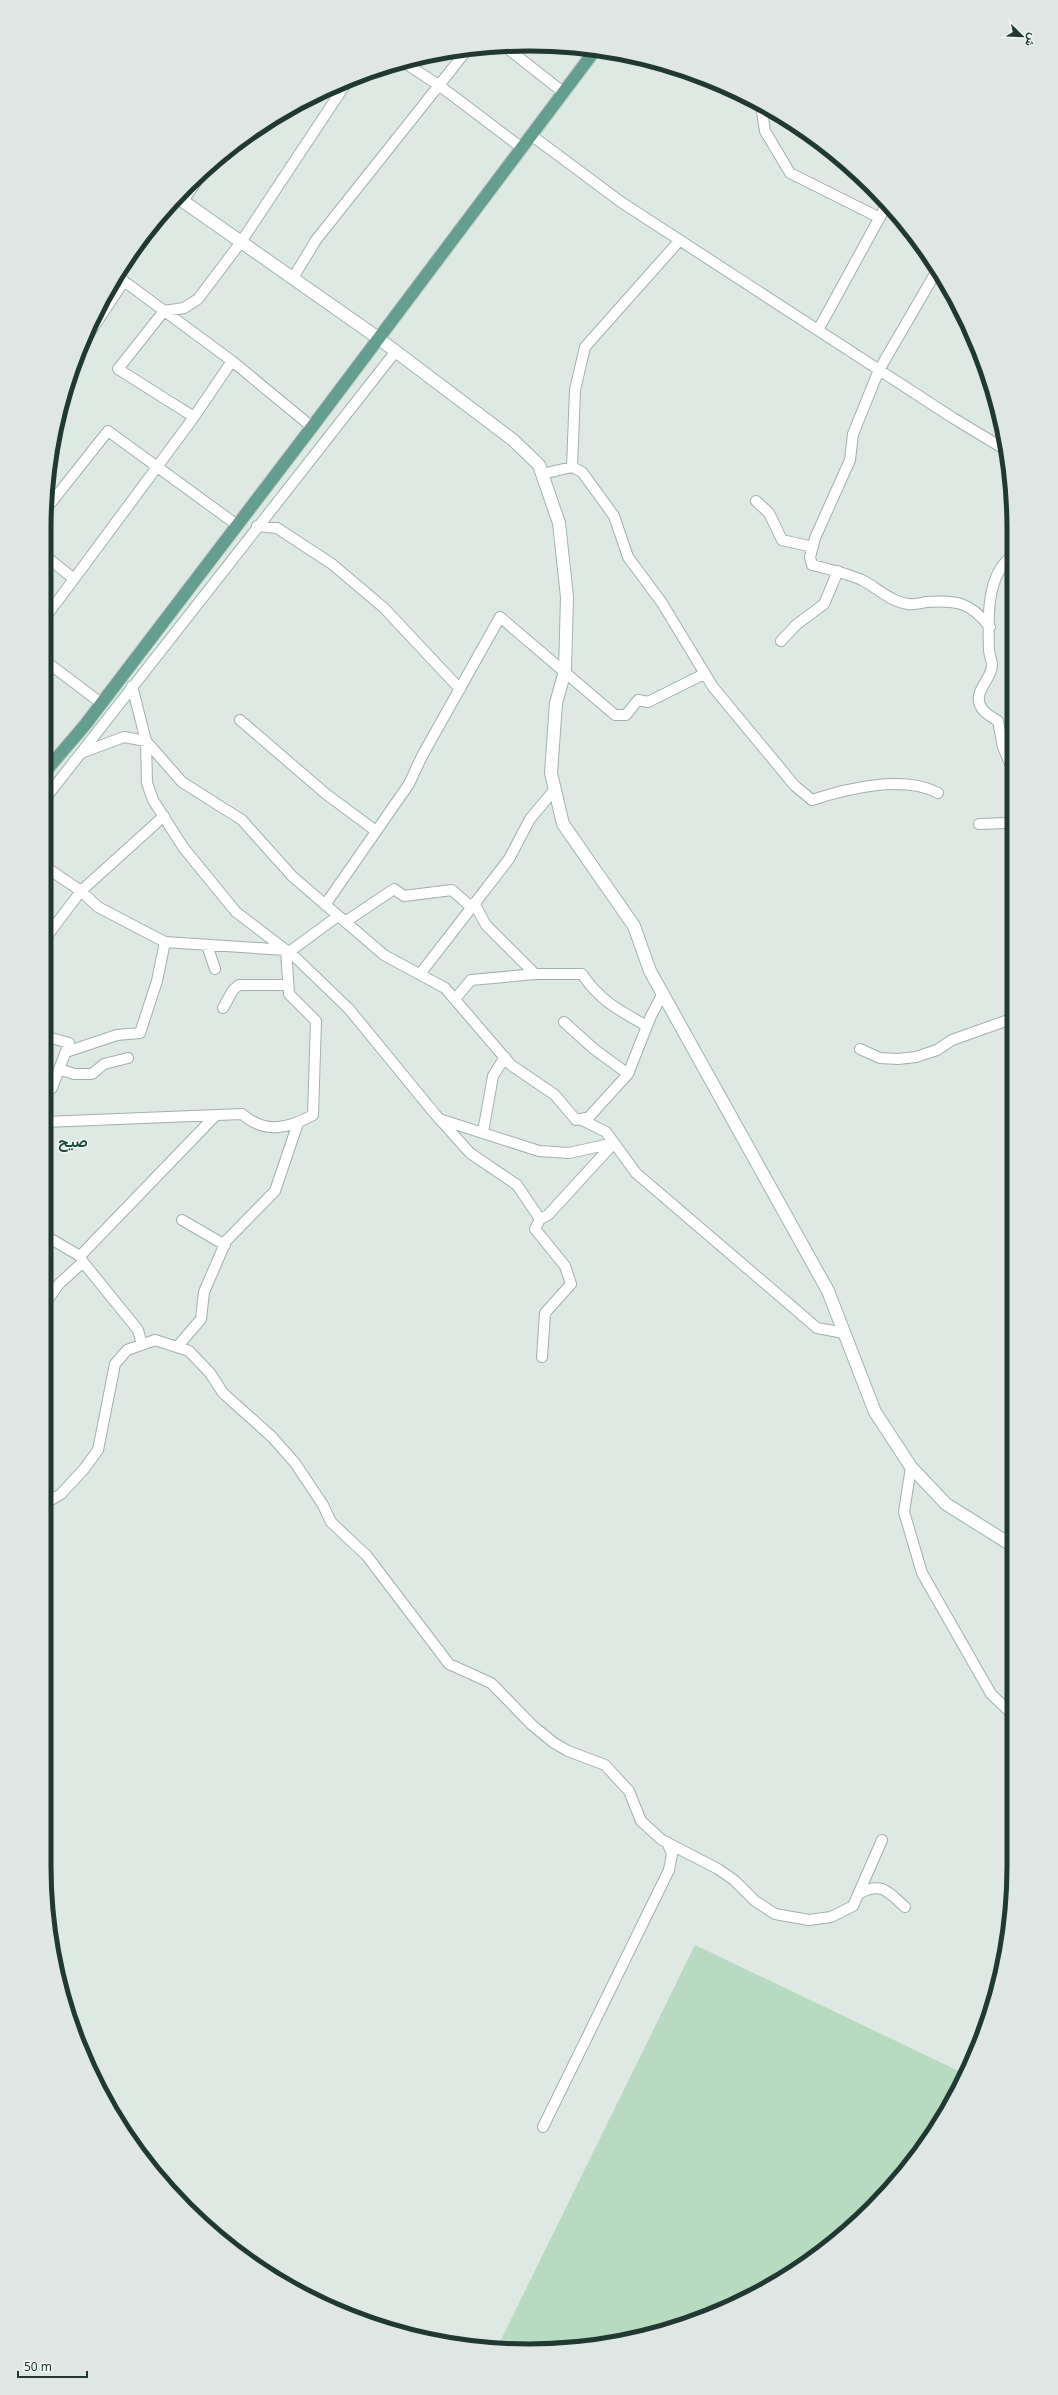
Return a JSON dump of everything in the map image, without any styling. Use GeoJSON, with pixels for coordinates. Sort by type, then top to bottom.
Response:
{"type":"FeatureCollection","features":[{"type":"Feature","properties":{"kind":"main road"},"geometry":{"type":"LineString","coordinates":[[51,764],[101,703],[312,427],[591,55]]}},
{"type":"Feature","properties":{"kind":"street"},"geometry":{"type":"LineString","coordinates":[[511,52],[563,92]]}},
{"type":"Feature","properties":{"kind":"street"},"geometry":{"type":"LineString","coordinates":[[293,278],[316,240],[463,56]]}},
{"type":"Feature","properties":{"kind":"street"},"geometry":{"type":"LineString","coordinates":[[410,66],[440,86],[522,148]]}},
{"type":"Feature","properties":{"kind":"street"},"geometry":{"type":"LineString","coordinates":[[194,417],[118,369],[164,311],[184,308],[198,299],[241,242],[343,89]]}},
{"type":"Feature","properties":{"kind":"street"},"geometry":{"type":"LineString","coordinates":[[762,112],[765,130],[790,173],[880,218]]}},
{"type":"Feature","properties":{"kind":"street"},"geometry":{"type":"LineString","coordinates":[[531,135],[580,173],[680,240],[879,370],[1000,446]]}},
{"type":"Feature","properties":{"kind":"street"},"geometry":{"type":"LineString","coordinates":[[182,201],[396,351],[513,440],[539,465],[559,523],[567,597],[565,671],[556,703],[551,773],[563,824],[634,926],[650,971],[828,1291],[875,1412],[911,1467],[946,1504],[1007,1542]]}},
{"type":"Feature","properties":{"kind":"street"},"geometry":{"type":"LineString","coordinates":[[818,330],[884,210]]}},
{"type":"Feature","properties":{"kind":"street"},"geometry":{"type":"LineString","coordinates":[[572,467],[575,390],[585,347],[680,240]]}},
{"type":"Feature","properties":{"kind":"street"},"geometry":{"type":"LineString","coordinates":[[934,276],[879,370],[853,434],[850,460],[810,557],[812,565],[838,571],[862,581],[886,595],[908,604],[954,601],[975,610],[990,627]]}},
{"type":"Feature","properties":{"kind":"street"},"geometry":{"type":"LineString","coordinates":[[121,280],[232,361],[312,427]]}},
{"type":"Feature","properties":{"kind":"street"},"geometry":{"type":"LineString","coordinates":[[51,791],[257,526],[396,351]]}},
{"type":"Feature","properties":{"kind":"street"},"geometry":{"type":"LineString","coordinates":[[51,610],[194,417],[232,361]]}},
{"type":"Feature","properties":{"kind":"street"},"geometry":{"type":"LineString","coordinates":[[52,502],[108,431],[237,525]]}},
{"type":"Feature","properties":{"kind":"street"},"geometry":{"type":"LineString","coordinates":[[542,474],[572,467],[582,472],[614,516],[628,557],[662,603],[704,674],[795,786],[812,800],[840,791],[875,786],[909,785],[926,787],[938,793]]}},
{"type":"Feature","properties":{"kind":"street"},"geometry":{"type":"LineString","coordinates":[[756,500],[769,513],[782,540],[813,547]]}},
{"type":"Feature","properties":{"kind":"street"},"geometry":{"type":"LineString","coordinates":[[257,526],[277,528],[332,564],[384,608],[460,689]]}},
{"type":"Feature","properties":{"kind":"street"},"geometry":{"type":"LineString","coordinates":[[51,561],[74,579]]}},
{"type":"Feature","properties":{"kind":"street"},"geometry":{"type":"LineString","coordinates":[[1007,561],[999,568],[995,576],[991,600],[991,672],[980,692],[980,705],[986,714],[998,721],[1003,747],[1007,756]]}},
{"type":"Feature","properties":{"kind":"street"},"geometry":{"type":"LineString","coordinates":[[781,641],[796,626],[824,604],[838,571]]}},
{"type":"Feature","properties":{"kind":"street"},"geometry":{"type":"LineString","coordinates":[[325,905],[409,784],[422,756],[500,618],[565,671],[615,715],[626,715],[638,700],[648,702],[704,674]]}},
{"type":"Feature","properties":{"kind":"street"},"geometry":{"type":"LineString","coordinates":[[51,665],[101,703]]}},
{"type":"Feature","properties":{"kind":"street"},"geometry":{"type":"LineString","coordinates":[[132,686],[146,741],[147,783],[153,800],[183,847],[236,912],[287,951],[349,1009],[439,1119],[470,1153],[517,1185],[540,1219]]}},
{"type":"Feature","properties":{"kind":"street"},"geometry":{"type":"LineString","coordinates":[[240,720],[326,794],[376,831]]}},
{"type":"Feature","properties":{"kind":"street"},"geometry":{"type":"LineString","coordinates":[[81,753],[124,737],[146,741],[182,782],[242,820],[294,877],[384,955],[445,988],[511,1065],[555,1095],[576,1120],[589,1117],[628,1074],[647,1026],[663,994]]}},
{"type":"Feature","properties":{"kind":"street"},"geometry":{"type":"LineString","coordinates":[[420,974],[509,859],[530,819],[555,789]]}},
{"type":"Feature","properties":{"kind":"street"},"geometry":{"type":"LineString","coordinates":[[51,931],[81,891],[164,816]]}},
{"type":"Feature","properties":{"kind":"street"},"geometry":{"type":"LineString","coordinates":[[979,824],[1007,823]]}},
{"type":"Feature","properties":{"kind":"street"},"geometry":{"type":"LineString","coordinates":[[51,871],[81,891],[98,907],[165,942],[287,951],[394,889],[404,896],[452,890],[472,905],[486,925],[536,974]]}},
{"type":"Feature","properties":{"kind":"street"},"geometry":{"type":"LineString","coordinates":[[66,1052],[117,1035],[140,1034],[157,981],[165,942]]}},
{"type":"Feature","properties":{"kind":"street"},"geometry":{"type":"LineString","coordinates":[[207,945],[215,970]]}},
{"type":"Feature","properties":{"kind":"street"},"geometry":{"type":"LineString","coordinates":[[51,1122],[242,1114],[254,1124],[276,1128],[298,1123],[313,1115],[316,1022],[289,994],[287,951]]}},
{"type":"Feature","properties":{"kind":"street"},"geometry":{"type":"LineString","coordinates":[[455,999],[472,980],[536,974],[582,974],[593,991],[612,1006],[647,1026]]}},
{"type":"Feature","properties":{"kind":"street"},"geometry":{"type":"LineString","coordinates":[[223,1008],[233,990],[239,985],[288,985]]}},
{"type":"Feature","properties":{"kind":"street"},"geometry":{"type":"LineString","coordinates":[[860,1049],[880,1058],[898,1059],[916,1057],[937,1050],[952,1040],[1007,1021]]}},
{"type":"Feature","properties":{"kind":"street"},"geometry":{"type":"LineString","coordinates":[[564,1022],[594,1049],[628,1074]]}},
{"type":"Feature","properties":{"kind":"street"},"geometry":{"type":"LineString","coordinates":[[51,1038],[69,1043],[51,1089]]}},
{"type":"Feature","properties":{"kind":"street"},"geometry":{"type":"LineString","coordinates":[[483,1132],[493,1076],[505,1057]]}},
{"type":"Feature","properties":{"kind":"street"},"geometry":{"type":"LineString","coordinates":[[59,1069],[74,1074],[92,1074],[104,1064],[128,1058]]}},
{"type":"Feature","properties":{"kind":"street"},"geometry":{"type":"LineString","coordinates":[[51,1295],[81,1259],[216,1115]]}},
{"type":"Feature","properties":{"kind":"street"},"geometry":{"type":"LineString","coordinates":[[439,1119],[539,1151],[569,1153],[614,1143]]}},
{"type":"Feature","properties":{"kind":"street"},"geometry":{"type":"LineString","coordinates":[[580,1119],[606,1132],[636,1173],[817,1328],[844,1332]]}},
{"type":"Feature","properties":{"kind":"street"},"geometry":{"type":"LineString","coordinates":[[177,1347],[201,1319],[204,1292],[225,1245],[275,1191],[298,1123]]}},
{"type":"Feature","properties":{"kind":"street"},"geometry":{"type":"LineString","coordinates":[[542,1356],[545,1314],[571,1284],[565,1266],[535,1229],[540,1219],[548,1215],[614,1143]]}},
{"type":"Feature","properties":{"kind":"street"},"geometry":{"type":"LineString","coordinates":[[182,1220],[225,1245]]}},
{"type":"Feature","properties":{"kind":"street"},"geometry":{"type":"LineString","coordinates":[[51,1240],[81,1259],[138,1330],[142,1345]]}},
{"type":"Feature","properties":{"kind":"street"},"geometry":{"type":"LineString","coordinates":[[51,1500],[61,1494],[84,1469],[98,1450],[115,1364],[128,1350],[155,1340],[189,1351],[210,1373],[223,1393],[272,1437],[295,1463],[320,1500],[331,1522],[367,1556],[449,1664],[491,1683],[532,1725],[554,1743],[568,1751],[605,1765],[629,1791],[641,1821],[667,1842],[718,1869],[734,1880],[754,1901],[775,1914],[809,1920],[831,1917],[853,1906],[882,1840]]}},
{"type":"Feature","properties":{"kind":"street"},"geometry":{"type":"LineString","coordinates":[[911,1467],[904,1512],[922,1573],[991,1694],[1007,1709]]}},
{"type":"Feature","properties":{"kind":"street"},"geometry":{"type":"LineString","coordinates":[[543,2127],[669,1870],[672,1854],[667,1842]]}},
{"type":"Feature","properties":{"kind":"street"},"geometry":{"type":"LineString","coordinates":[[860,1893],[870,1888],[882,1888],[905,1907]]}},
{"type":"Feature","properties":{"kind":"green space"},"geometry":{"type":"Polygon","coordinates":[[[695,1945],[960,2072],[943,2105],[926,2132],[908,2157],[867,2204],[820,2245],[768,2280],[712,2308],[653,2328],[591,2340],[560,2343],[499,2343],[695,1945]]]}},
{"type":"Feature","properties":{"kind":"district","name":"صيح"},"geometry":{"type":"Point","coordinates":[73,1142]}}]}
